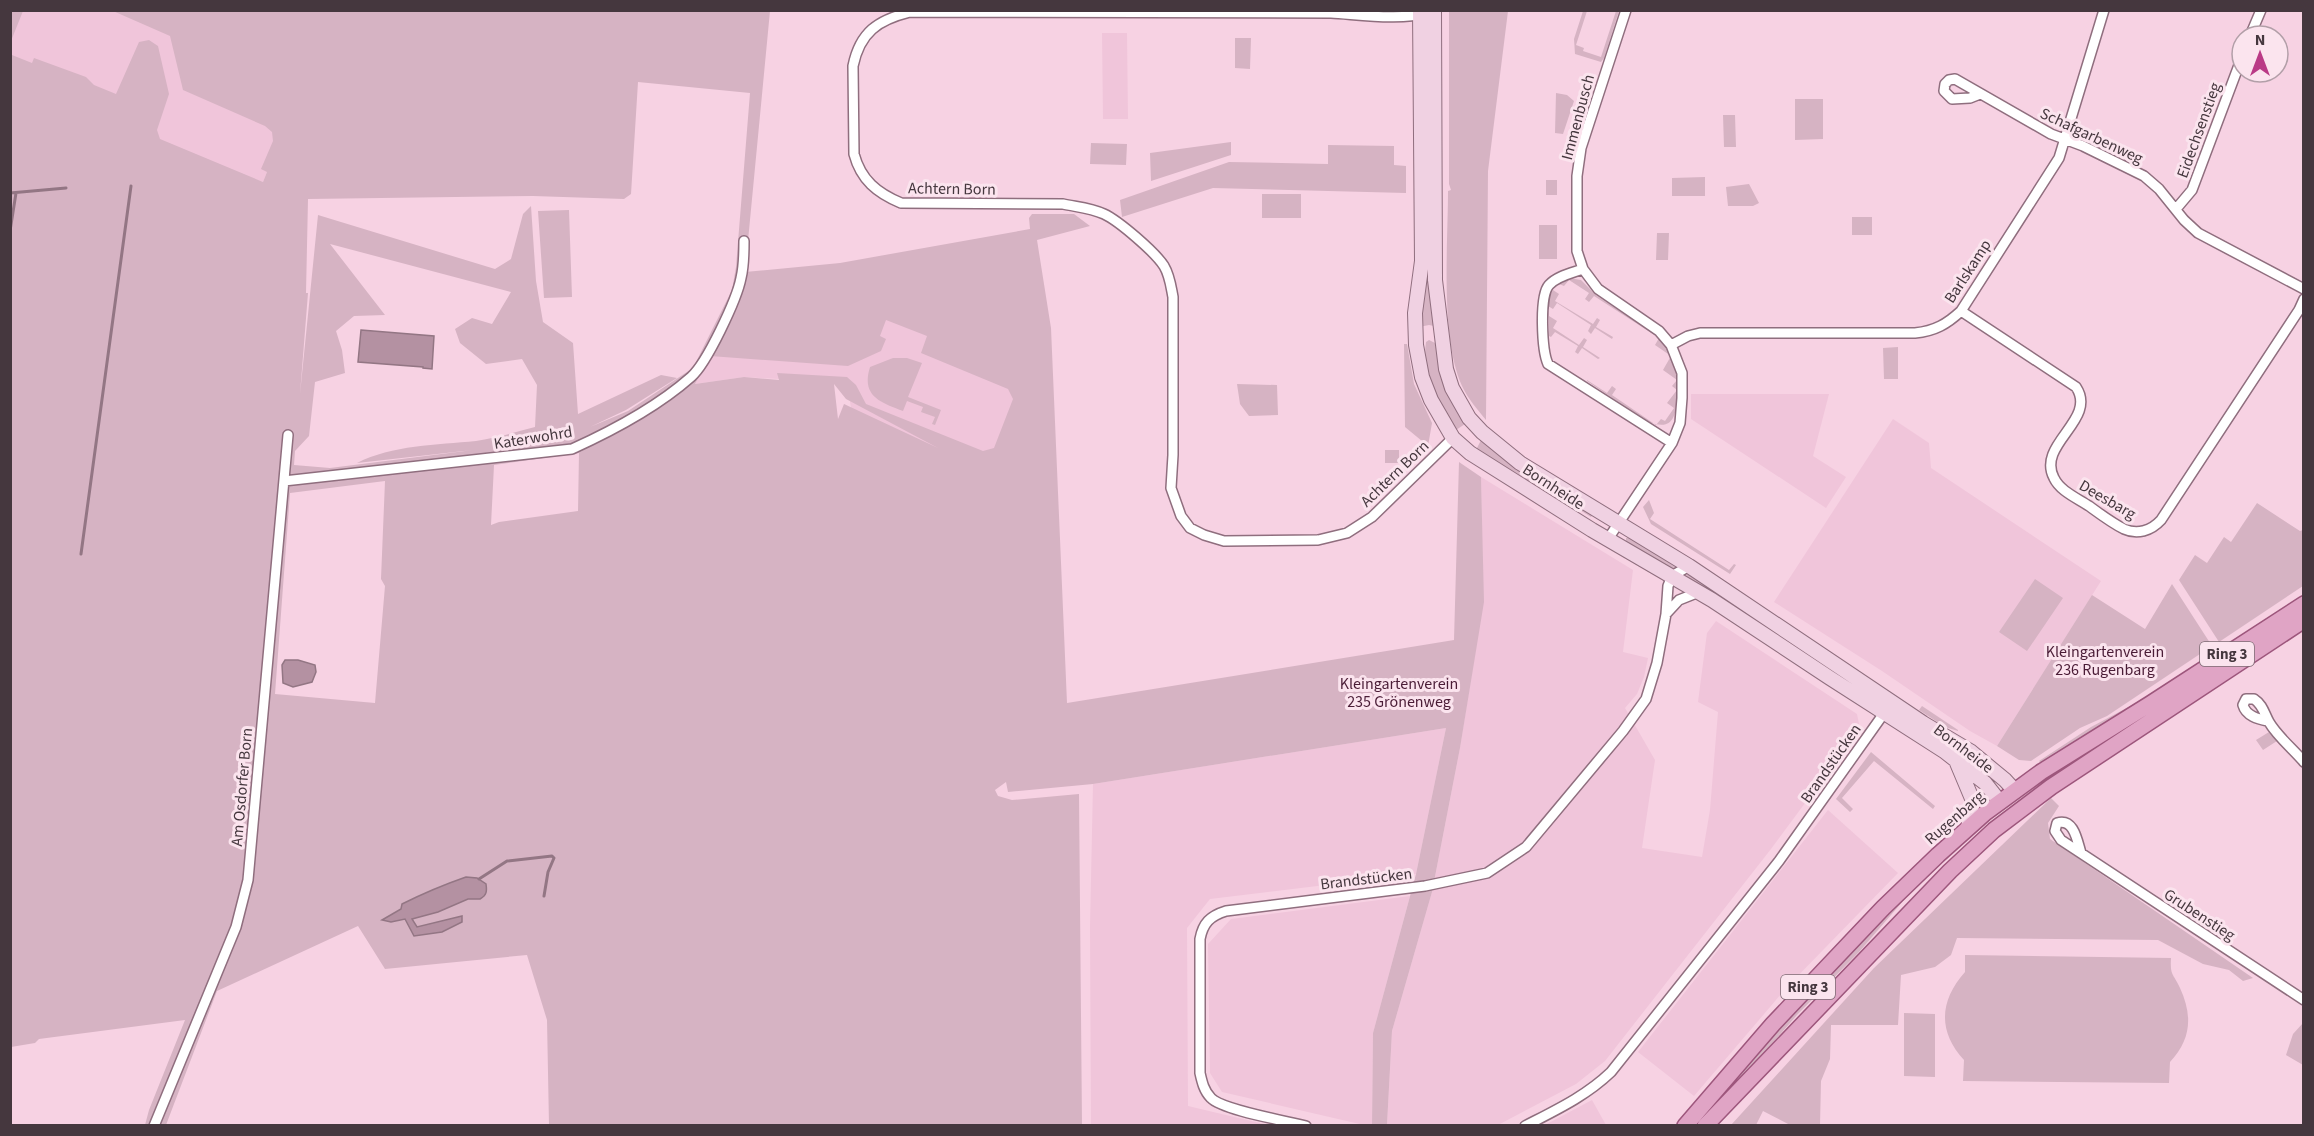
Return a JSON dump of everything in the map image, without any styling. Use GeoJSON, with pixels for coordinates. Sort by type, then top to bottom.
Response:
{"type":"FeatureCollection","features":[{"type":"Feature","properties":{"kind":"main road","name":"Rugenbarg"},"geometry":{"type":"LineString","coordinates":[[1685,1125],[1773,1024],[1875,916],[1968,828],[2010,799],[2041,772],[2304,604]]}},
{"type":"Feature","properties":{"kind":"main road","name":"Ring 3"},"geometry":{"type":"LineString","coordinates":[[1704,1125],[1950,871],[1994,830],[2032,801],[2304,620]]}},
{"type":"Feature","properties":{"kind":"main road"},"geometry":{"type":"LineString","coordinates":[[1994,830],[2010,799],[2032,801]]}},
{"type":"Feature","properties":{"kind":"street","name":"Bornheide"},"geometry":{"type":"LineString","coordinates":[[1434,10],[1434,264],[1446,369],[1452,388],[1469,418],[1482,432],[1520,463],[1689,566],[1889,707],[1956,761],[2010,799]]}},
{"type":"Feature","properties":{"kind":"street","name":"Immenbusch"},"geometry":{"type":"LineString","coordinates":[[1608,539],[1672,443],[1680,423],[1683,382],[1680,363],[1671,345],[1659,330],[1598,289],[1583,269],[1577,251],[1577,176],[1581,148],[1626,10]]}},
{"type":"Feature","properties":{"kind":"street","name":"Barlskamp"},"geometry":{"type":"LineString","coordinates":[[1671,345],[1688,336],[1700,333],[1923,332],[1940,327],[1961,311],[2059,158],[2104,10]]}},
{"type":"Feature","properties":{"kind":"street"},"geometry":{"type":"LineString","coordinates":[[2255,24],[2261,10]]}},
{"type":"Feature","properties":{"kind":"street","name":"Achtern Born"},"geometry":{"type":"LineString","coordinates":[[1423,12],[922,12],[903,14],[882,21],[869,32],[855,53],[853,66],[854,154],[857,166],[871,186],[884,196],[901,203],[1063,204],[1089,209],[1105,214],[1119,223],[1163,265],[1169,277],[1173,297],[1171,488],[1181,516],[1190,528],[1204,535],[1224,540],[1318,540],[1347,533],[1372,517],[1453,438]]}},
{"type":"Feature","properties":{"kind":"street","name":"Bornheide"},"geometry":{"type":"LineString","coordinates":[[1423,12],[1422,261],[1415,307],[1415,337],[1420,368],[1431,400],[1453,438],[1470,453],[1608,539],[1889,707],[1976,755],[2010,799]]}},
{"type":"Feature","properties":{"kind":"street"},"geometry":{"type":"LineString","coordinates":[[1423,12],[1435,75]]}},
{"type":"Feature","properties":{"kind":"street","name":"Eidechsenstieg"},"geometry":{"type":"LineString","coordinates":[[2176,209],[2192,190],[2232,84]]}},
{"type":"Feature","properties":{"kind":"street","name":"Schafgarbenweg"},"geometry":{"type":"LineString","coordinates":[[1980,94],[2051,134],[2144,176],[2159,189],[2184,220],[2198,233],[2304,289]]}},
{"type":"Feature","properties":{"kind":"street","name":"Katerwohrd"},"geometry":{"type":"LineString","coordinates":[[284,481],[573,449],[603,435],[652,406],[691,377],[698,368],[723,323],[741,280],[744,241]]}},
{"type":"Feature","properties":{"kind":"street"},"geometry":{"type":"LineString","coordinates":[[1583,269],[1550,284],[1545,291],[1543,338],[1548,364],[1672,443]]}},
{"type":"Feature","properties":{"kind":"street","name":"Deesbarg"},"geometry":{"type":"LineString","coordinates":[[1961,311],[2076,387],[2081,398],[2080,410],[2054,452],[2051,465],[2054,479],[2063,490],[2119,526],[2139,532],[2152,528],[2161,520],[2304,299]]}},
{"type":"Feature","properties":{"kind":"street"},"geometry":{"type":"LineString","coordinates":[[1415,337],[1422,331],[1432,330],[1443,337]]}},
{"type":"Feature","properties":{"kind":"street","name":"Am Osdorfer Born"},"geometry":{"type":"LineString","coordinates":[[154,1125],[236,927],[248,880],[288,435]]}},
{"type":"Feature","properties":{"kind":"street"},"geometry":{"type":"LineString","coordinates":[[1672,576],[1689,566]]}},
{"type":"Feature","properties":{"kind":"street","name":"Brandstücken"},"geometry":{"type":"LineString","coordinates":[[1306,1125],[1226,1106],[1212,1100],[1203,1087],[1200,1073],[1200,939],[1203,926],[1213,915],[1226,911],[1425,886],[1487,873],[1526,847],[1623,731],[1646,699],[1657,663],[1666,614],[1666,593],[1672,576]]}},
{"type":"Feature","properties":{"kind":"street"},"geometry":{"type":"LineString","coordinates":[[1666,614],[1679,600],[1699,592]]}},
{"type":"Feature","properties":{"kind":"street","name":"Brandstücken"},"geometry":{"type":"LineString","coordinates":[[1525,1125],[1572,1102],[1594,1088],[1611,1072],[1779,861],[1889,707]]}},
{"type":"Feature","properties":{"kind":"street"},"geometry":{"type":"LineString","coordinates":[[2268,721],[2304,762]]}},
{"type":"Feature","properties":{"kind":"street"},"geometry":{"type":"LineString","coordinates":[[1956,761],[1973,801],[1968,828]]}},
{"type":"Feature","properties":{"kind":"street","name":"Grubenstieg"},"geometry":{"type":"LineString","coordinates":[[2081,853],[2304,1000]]}},
{"type":"Feature","properties":{"kind":"shaded area"},"geometry":{"type":"Polygon","coordinates":[[[10,11],[154,11],[270,61],[277,147],[263,182],[11,95],[10,11]]]}},
{"type":"Feature","properties":{"kind":"shaded area"},"geometry":{"type":"Polygon","coordinates":[[[1102,33],[1127,33],[1128,119],[1103,119],[1102,33]]]}},
{"type":"Feature","properties":{"kind":"shaded area"},"geometry":{"type":"Polygon","coordinates":[[[816,281],[1040,370],[998,474],[852,414],[847,383],[744,377],[695,384],[745,290],[816,281]]]}},
{"type":"Feature","properties":{"kind":"shaded area"},"geometry":{"type":"Polygon","coordinates":[[[361,330],[434,336],[432,369],[358,362],[361,330]]]}},
{"type":"Feature","properties":{"kind":"shaded area"},"geometry":{"type":"Polygon","coordinates":[[[1691,394],[1829,394],[1813,456],[1846,477],[1826,508],[1691,419],[1691,394]]]}},
{"type":"Feature","properties":{"kind":"shaded area"},"geometry":{"type":"Polygon","coordinates":[[[1893,419],[1929,443],[1931,468],[2101,581],[1997,746],[1970,731],[1774,602],[1893,419]]]}},
{"type":"Feature","properties":{"kind":"shaded area"},"geometry":{"type":"Polygon","coordinates":[[[1481,477],[1633,570],[1623,652],[1648,658],[1637,694],[1625,708],[1655,760],[1642,848],[1702,857],[1710,810],[1718,712],[1698,702],[1707,633],[1716,621],[1857,714],[1860,729],[1771,849],[1605,1061],[1576,1084],[1498,1125],[1387,1126],[1392,1031],[1432,892],[1460,748],[1483,602],[1481,477]]]}},
{"type":"Feature","properties":{"kind":"shaded area"},"geometry":{"type":"Polygon","coordinates":[[[285,660],[298,660],[315,665],[316,672],[312,682],[293,687],[283,683],[282,665],[285,660]]]}},
{"type":"Feature","properties":{"kind":"shaded area"},"geometry":{"type":"Polygon","coordinates":[[[1446,728],[1416,874],[1210,899],[1187,928],[1188,1106],[1268,1125],[1091,1125],[1090,927],[1093,784],[1446,728]]]}},
{"type":"Feature","properties":{"kind":"shaded area"},"geometry":{"type":"Polygon","coordinates":[[[1828,810],[1898,873],[1788,986],[1694,1096],[1638,1052],[1828,810]]]}},
{"type":"Feature","properties":{"kind":"shaded area"},"geometry":{"type":"Polygon","coordinates":[[[466,877],[477,878],[486,884],[486,893],[480,899],[468,899],[438,912],[412,919],[417,927],[462,916],[462,922],[442,932],[414,936],[405,919],[391,922],[382,920],[401,909],[402,904],[466,877]]]}},
{"type":"Feature","properties":{"kind":"shaded area"},"geometry":{"type":"Polygon","coordinates":[[[1410,896],[1373,1033],[1372,1125],[1222,1092],[1210,1073],[1208,944],[1231,919],[1410,896]]]}},
{"type":"Feature","properties":{"kind":"shaded area"},"geometry":{"type":"Polygon","coordinates":[[[1592,1100],[1606,1125],[1545,1125],[1592,1100]]]}},
{"type":"Feature","properties":{"kind":"green space"},"geometry":{"type":"Polygon","coordinates":[[[10,11],[23,11],[11,41],[10,11]]]}},
{"type":"Feature","properties":{"kind":"green space","name":"Kleingartenverein 235 Grönenweg"},"geometry":{"type":"Polygon","coordinates":[[[113,11],[770,11],[745,272],[840,263],[1030,229],[1029,218],[1032,214],[1074,214],[1090,226],[1037,240],[1051,328],[1067,703],[1454,640],[1459,462],[1481,477],[1484,602],[1460,748],[1432,892],[1392,1031],[1387,1125],[1372,1125],[1373,1033],[1416,874],[1446,728],[1093,784],[1008,792],[1006,782],[995,790],[998,796],[1012,800],[1079,794],[1082,1125],[549,1125],[547,1020],[527,955],[385,969],[358,926],[217,991],[166,1125],[145,1125],[185,1020],[39,1039],[35,1043],[11,1047],[10,52],[32,63],[34,58],[86,77],[94,85],[116,94],[139,42],[149,40],[158,46],[169,94],[157,130],[160,139],[263,182],[267,172],[261,169],[273,141],[272,132],[265,126],[183,90],[170,36],[113,11]],[[638,82],[631,194],[624,199],[533,196],[308,199],[306,293],[308,293],[300,394],[318,215],[495,269],[511,259],[523,214],[531,206],[536,281],[543,322],[573,343],[578,414],[661,375],[677,378],[626,410],[590,427],[628,411],[693,368],[732,290],[736,267],[750,93],[638,82]],[[330,244],[385,315],[354,316],[336,331],[342,350],[345,373],[315,382],[309,436],[295,451],[294,465],[330,468],[473,450],[357,463],[400,449],[476,441],[535,427],[537,385],[522,359],[486,364],[460,343],[455,329],[472,318],[492,324],[511,292],[330,244]],[[886,320],[880,336],[886,339],[881,351],[848,366],[710,356],[695,384],[744,377],[779,380],[777,373],[847,377],[856,385],[866,404],[983,451],[994,448],[1013,399],[1008,389],[921,353],[927,336],[886,320]],[[834,384],[838,419],[844,404],[938,448],[846,399],[834,384]],[[579,453],[494,465],[491,525],[578,511],[579,453]],[[385,481],[290,493],[275,694],[375,703],[385,586],[381,579],[385,481]]]}},
{"type":"Feature","properties":{"kind":"green space"},"geometry":{"type":"Polygon","coordinates":[[[1449,11],[1508,11],[1488,171],[1486,420],[1462,386],[1455,366],[1448,317],[1448,191],[1451,190],[1449,184],[1449,11]]]}},
{"type":"Feature","properties":{"kind":"green space"},"geometry":{"type":"Polygon","coordinates":[[[1583,11],[1587,11],[1576,45],[1584,48],[1583,51],[1601,57],[1616,11],[1619,11],[1601,62],[1575,54],[1574,39],[1583,11]]]}},
{"type":"Feature","properties":{"kind":"green space"},"geometry":{"type":"Polygon","coordinates":[[[1235,38],[1251,38],[1250,69],[1235,68],[1235,38]]]}},
{"type":"Feature","properties":{"kind":"green space"},"geometry":{"type":"Polygon","coordinates":[[[1556,93],[1567,95],[1574,101],[1563,134],[1555,133],[1556,93]]]}},
{"type":"Feature","properties":{"kind":"green space"},"geometry":{"type":"Polygon","coordinates":[[[1795,99],[1823,99],[1823,139],[1795,140],[1795,99]]]}},
{"type":"Feature","properties":{"kind":"green space"},"geometry":{"type":"Polygon","coordinates":[[[1723,115],[1735,115],[1736,147],[1724,147],[1723,115]]]}},
{"type":"Feature","properties":{"kind":"green space"},"geometry":{"type":"Polygon","coordinates":[[[1231,142],[1231,155],[1151,181],[1150,153],[1231,142]]]}},
{"type":"Feature","properties":{"kind":"green space"},"geometry":{"type":"Polygon","coordinates":[[[1091,143],[1127,144],[1126,165],[1090,164],[1091,143]]]}},
{"type":"Feature","properties":{"kind":"green space"},"geometry":{"type":"Polygon","coordinates":[[[1328,145],[1394,146],[1394,165],[1406,166],[1406,193],[1213,188],[1122,217],[1120,200],[1229,162],[1328,164],[1328,145]]]}},
{"type":"Feature","properties":{"kind":"green space"},"geometry":{"type":"Polygon","coordinates":[[[1705,177],[1705,196],[1672,196],[1672,178],[1705,177]]]}},
{"type":"Feature","properties":{"kind":"green space"},"geometry":{"type":"Polygon","coordinates":[[[1546,180],[1557,180],[1557,195],[1546,195],[1546,180]]]}},
{"type":"Feature","properties":{"kind":"green space"},"geometry":{"type":"Polygon","coordinates":[[[1749,184],[1759,203],[1753,206],[1728,206],[1726,187],[1749,184]]]}},
{"type":"Feature","properties":{"kind":"green space"},"geometry":{"type":"Polygon","coordinates":[[[1425,191],[1439,327],[1429,325],[1419,327],[1425,191]]]}},
{"type":"Feature","properties":{"kind":"green space"},"geometry":{"type":"Polygon","coordinates":[[[1262,194],[1301,194],[1301,218],[1262,218],[1262,194]]]}},
{"type":"Feature","properties":{"kind":"green space"},"geometry":{"type":"Polygon","coordinates":[[[569,210],[572,297],[544,298],[538,211],[569,210]]]}},
{"type":"Feature","properties":{"kind":"green space"},"geometry":{"type":"Polygon","coordinates":[[[1852,217],[1872,217],[1872,235],[1852,235],[1852,217]]]}},
{"type":"Feature","properties":{"kind":"green space"},"geometry":{"type":"Polygon","coordinates":[[[1539,225],[1557,225],[1557,259],[1539,259],[1539,225]]]}},
{"type":"Feature","properties":{"kind":"green space"},"geometry":{"type":"Polygon","coordinates":[[[1657,233],[1669,233],[1668,260],[1656,260],[1657,233]]]}},
{"type":"Feature","properties":{"kind":"green space"},"geometry":{"type":"Polygon","coordinates":[[[1569,278],[1581,280],[1597,296],[1657,337],[1594,296],[1589,302],[1585,299],[1589,293],[1569,280],[1564,286],[1559,284],[1569,278]]]}},
{"type":"Feature","properties":{"kind":"green space"},"geometry":{"type":"Polygon","coordinates":[[[1553,290],[1559,294],[1555,301],[1593,324],[1597,318],[1600,320],[1596,327],[1613,337],[1612,339],[1595,328],[1591,334],[1588,331],[1591,325],[1557,303],[1553,309],[1548,306],[1553,290]]]}},
{"type":"Feature","properties":{"kind":"green space"},"geometry":{"type":"Polygon","coordinates":[[[1549,316],[1557,321],[1553,328],[1579,345],[1584,338],[1587,340],[1583,347],[1600,358],[1598,359],[1582,348],[1578,354],[1575,352],[1578,346],[1555,332],[1551,337],[1549,336],[1549,316]]]}},
{"type":"Feature","properties":{"kind":"green space"},"geometry":{"type":"Polygon","coordinates":[[[1659,338],[1671,356],[1655,345],[1659,338]]]}},
{"type":"Feature","properties":{"kind":"green space"},"geometry":{"type":"Polygon","coordinates":[[[1429,340],[1435,343],[1444,386],[1452,393],[1468,422],[1453,432],[1428,377],[1425,354],[1426,342],[1429,340]]]}},
{"type":"Feature","properties":{"kind":"green space"},"geometry":{"type":"Polygon","coordinates":[[[1404,344],[1407,344],[1414,384],[1432,423],[1428,446],[1405,427],[1404,344]]]}},
{"type":"Feature","properties":{"kind":"green space"},"geometry":{"type":"Polygon","coordinates":[[[1898,347],[1898,379],[1884,379],[1883,348],[1898,347]]]}},
{"type":"Feature","properties":{"kind":"green space"},"geometry":{"type":"Polygon","coordinates":[[[1671,356],[1675,367],[1677,379],[1663,370],[1671,356]]]}},
{"type":"Feature","properties":{"kind":"green space"},"geometry":{"type":"Polygon","coordinates":[[[893,358],[907,358],[922,363],[908,397],[941,410],[935,425],[932,424],[935,417],[921,412],[923,407],[907,401],[903,411],[880,401],[870,391],[868,377],[870,367],[893,358]]]}},
{"type":"Feature","properties":{"kind":"green space"},"geometry":{"type":"Polygon","coordinates":[[[1587,380],[1607,393],[1612,386],[1616,389],[1612,395],[1654,423],[1647,421],[1587,380]]]}},
{"type":"Feature","properties":{"kind":"green space"},"geometry":{"type":"Polygon","coordinates":[[[1677,380],[1677,390],[1672,386],[1677,380]]]}},
{"type":"Feature","properties":{"kind":"green space"},"geometry":{"type":"Polygon","coordinates":[[[1237,384],[1277,385],[1278,415],[1249,416],[1240,404],[1237,384]]]}},
{"type":"Feature","properties":{"kind":"green space"},"geometry":{"type":"Polygon","coordinates":[[[1677,390],[1674,416],[1667,424],[1657,424],[1661,419],[1665,421],[1674,408],[1667,403],[1677,390]]]}},
{"type":"Feature","properties":{"kind":"green space"},"geometry":{"type":"Polygon","coordinates":[[[1482,438],[1593,514],[1591,517],[1556,495],[1475,452],[1482,438]]]}},
{"type":"Feature","properties":{"kind":"green space"},"geometry":{"type":"Polygon","coordinates":[[[1385,450],[1399,450],[1399,463],[1385,463],[1385,450]]]}},
{"type":"Feature","properties":{"kind":"green space"},"geometry":{"type":"Polygon","coordinates":[[[1649,500],[1654,513],[1650,519],[1729,570],[1734,564],[1736,565],[1730,574],[1651,524],[1643,507],[1649,500]]]}},
{"type":"Feature","properties":{"kind":"green space","name":"Kleingartenverein 236 Rugenbarg"},"geometry":{"type":"Polygon","coordinates":[[[2257,503],[2300,531],[2303,530],[2303,586],[2219,642],[2179,580],[2195,555],[2207,563],[2224,537],[2231,542],[2257,503]]]}},
{"type":"Feature","properties":{"kind":"green space"},"geometry":{"type":"Polygon","coordinates":[[[1626,538],[1630,538],[1679,566],[1672,570],[1630,546],[1626,538]]]}},
{"type":"Feature","properties":{"kind":"green space"},"geometry":{"type":"Polygon","coordinates":[[[1692,574],[1754,614],[1749,620],[1683,576],[1692,574]]]}},
{"type":"Feature","properties":{"kind":"green space"},"geometry":{"type":"Polygon","coordinates":[[[2035,579],[2063,598],[2027,651],[1999,632],[2035,579]]]}},
{"type":"Feature","properties":{"kind":"green space","name":"Kleingartenverein 236 Rugenbarg"},"geometry":{"type":"Polygon","coordinates":[[[2172,584],[2212,646],[2107,716],[2080,728],[2031,761],[2019,760],[1997,746],[2092,595],[2145,629],[2172,584]]]}},
{"type":"Feature","properties":{"kind":"green space"},"geometry":{"type":"Polygon","coordinates":[[[2136,703],[2136,708],[2093,730],[2041,763],[2039,761],[2091,727],[2136,703]]]}},
{"type":"Feature","properties":{"kind":"green space"},"geometry":{"type":"Polygon","coordinates":[[[1922,706],[1958,731],[1945,727],[1919,710],[1922,706]]]}},
{"type":"Feature","properties":{"kind":"green space"},"geometry":{"type":"Polygon","coordinates":[[[2269,732],[2277,741],[2263,750],[2256,740],[2269,732]]]}},
{"type":"Feature","properties":{"kind":"green space"},"geometry":{"type":"Polygon","coordinates":[[[1871,752],[1935,806],[1933,809],[1874,761],[1842,798],[1853,809],[1850,812],[1836,799],[1871,752]]]}},
{"type":"Feature","properties":{"kind":"green space"},"geometry":{"type":"Polygon","coordinates":[[[2051,798],[2059,806],[2048,823],[2050,839],[2253,978],[2243,981],[2229,970],[2203,964],[2158,940],[1957,938],[1951,955],[1935,967],[1901,975],[1898,1025],[1831,1025],[1830,1059],[1821,1081],[1820,1125],[1790,1125],[1763,1111],[1756,1125],[1731,1125],[1874,968],[2051,798]]]}},
{"type":"Feature","properties":{"kind":"green space"},"geometry":{"type":"Polygon","coordinates":[[[1915,885],[1859,952],[1797,1015],[1737,1084],[1695,1125],[1815,986],[1915,885]]]}},
{"type":"Feature","properties":{"kind":"green space"},"geometry":{"type":"Polygon","coordinates":[[[1965,955],[2171,958],[2172,971],[2187,1008],[2188,1027],[2182,1045],[2170,1062],[2169,1083],[1963,1081],[1964,1060],[1949,1038],[1945,1016],[1951,993],[1965,972],[1965,955]]]}},
{"type":"Feature","properties":{"kind":"green space"},"geometry":{"type":"Polygon","coordinates":[[[1904,1013],[1935,1014],[1935,1077],[1904,1076],[1904,1013]]]}},
{"type":"Feature","properties":{"kind":"green space"},"geometry":{"type":"Polygon","coordinates":[[[2303,1023],[2303,1065],[2286,1055],[2293,1034],[2303,1023]]]}},
{"type":"Feature","properties":{"kind":"waterway"},"geometry":{"type":"LineString","coordinates":[[81,554],[131,186]]}},
{"type":"Feature","properties":{"kind":"waterway"},"geometry":{"type":"LineString","coordinates":[[10,193],[66,188]]}},
{"type":"Feature","properties":{"kind":"waterway"},"geometry":{"type":"LineString","coordinates":[[10,231],[16,193]]}},
{"type":"Feature","properties":{"kind":"waterway"},"geometry":{"type":"LineString","coordinates":[[479,879],[507,861],[552,856],[554,858],[548,872],[544,896]]}}]}
